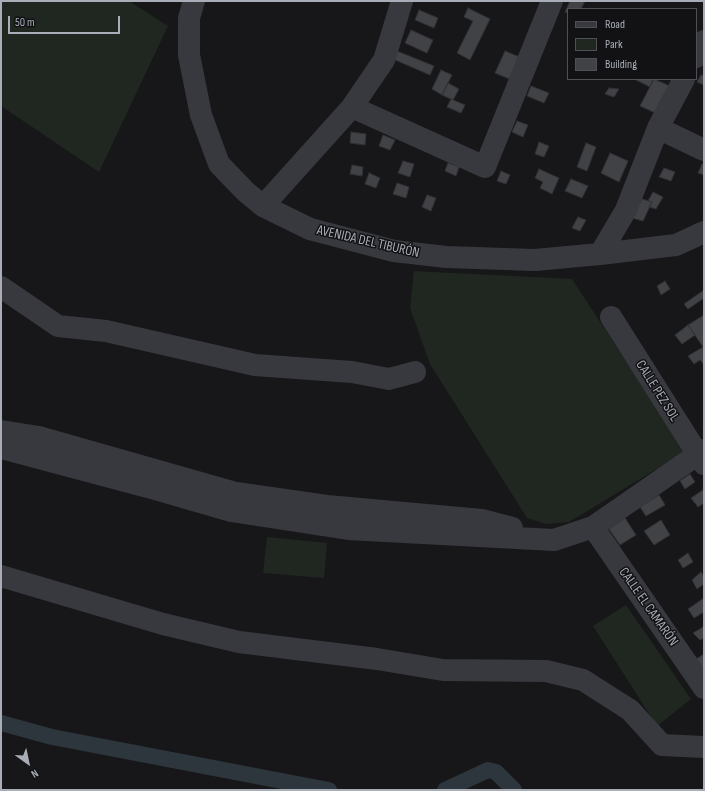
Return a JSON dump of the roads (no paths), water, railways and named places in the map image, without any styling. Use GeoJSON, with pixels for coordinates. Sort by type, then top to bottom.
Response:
{"type":"FeatureCollection","features":[{"type":"Feature","properties":{"kind":"street","name":"AVENIDA DEL TIBURÓN"},"geometry":{"type":"LineString","coordinates":[[194,1],[189,18],[189,55],[201,115],[219,164],[246,192],[263,206],[310,229],[394,251],[446,257],[535,260],[676,245],[704,232]]}},
{"type":"Feature","properties":{"kind":"street"},"geometry":{"type":"LineString","coordinates":[[352,107],[485,167],[552,1]]}},
{"type":"Feature","properties":{"kind":"street"},"geometry":{"type":"LineString","coordinates":[[263,206],[352,107],[384,60],[398,2]]}},
{"type":"Feature","properties":{"kind":"street"},"geometry":{"type":"LineString","coordinates":[[697,54],[704,41]]}},
{"type":"Feature","properties":{"kind":"street"},"geometry":{"type":"LineString","coordinates":[[600,254],[626,210],[658,128],[683,80]]}},
{"type":"Feature","properties":{"kind":"street"},"geometry":{"type":"LineString","coordinates":[[658,128],[704,150]]}},
{"type":"Feature","properties":{"kind":"street"},"geometry":{"type":"LineString","coordinates":[[1,287],[58,326],[106,331],[255,365],[352,372],[389,379],[415,372]]}},
{"type":"Feature","properties":{"kind":"street","name":"CALLE PEZ SOL"},"geometry":{"type":"LineString","coordinates":[[611,317],[702,456]]}},
{"type":"Feature","properties":{"kind":"street"},"geometry":{"type":"LineString","coordinates":[[1,431],[39,437],[236,493],[327,506],[482,520],[552,540]]}},
{"type":"Feature","properties":{"kind":"street"},"geometry":{"type":"LineString","coordinates":[[1,448],[148,487],[231,511],[348,528],[552,540],[593,526],[702,456]]}},
{"type":"Feature","properties":{"kind":"street","name":"CALLE EL CAMARÓN"},"geometry":{"type":"LineString","coordinates":[[593,526],[704,688]]}},
{"type":"Feature","properties":{"kind":"street"},"geometry":{"type":"LineString","coordinates":[[1,576],[163,624],[239,642],[377,659],[443,670],[546,671],[583,680],[630,710],[662,745],[704,747]]}},
{"type":"Feature","properties":{"kind":"waterway"},"geometry":{"type":"LineString","coordinates":[[1,723],[52,737],[329,790]]}},
{"type":"Feature","properties":{"kind":"waterway"},"geometry":{"type":"LineString","coordinates":[[445,790],[488,770],[496,772],[514,790]]}}]}
